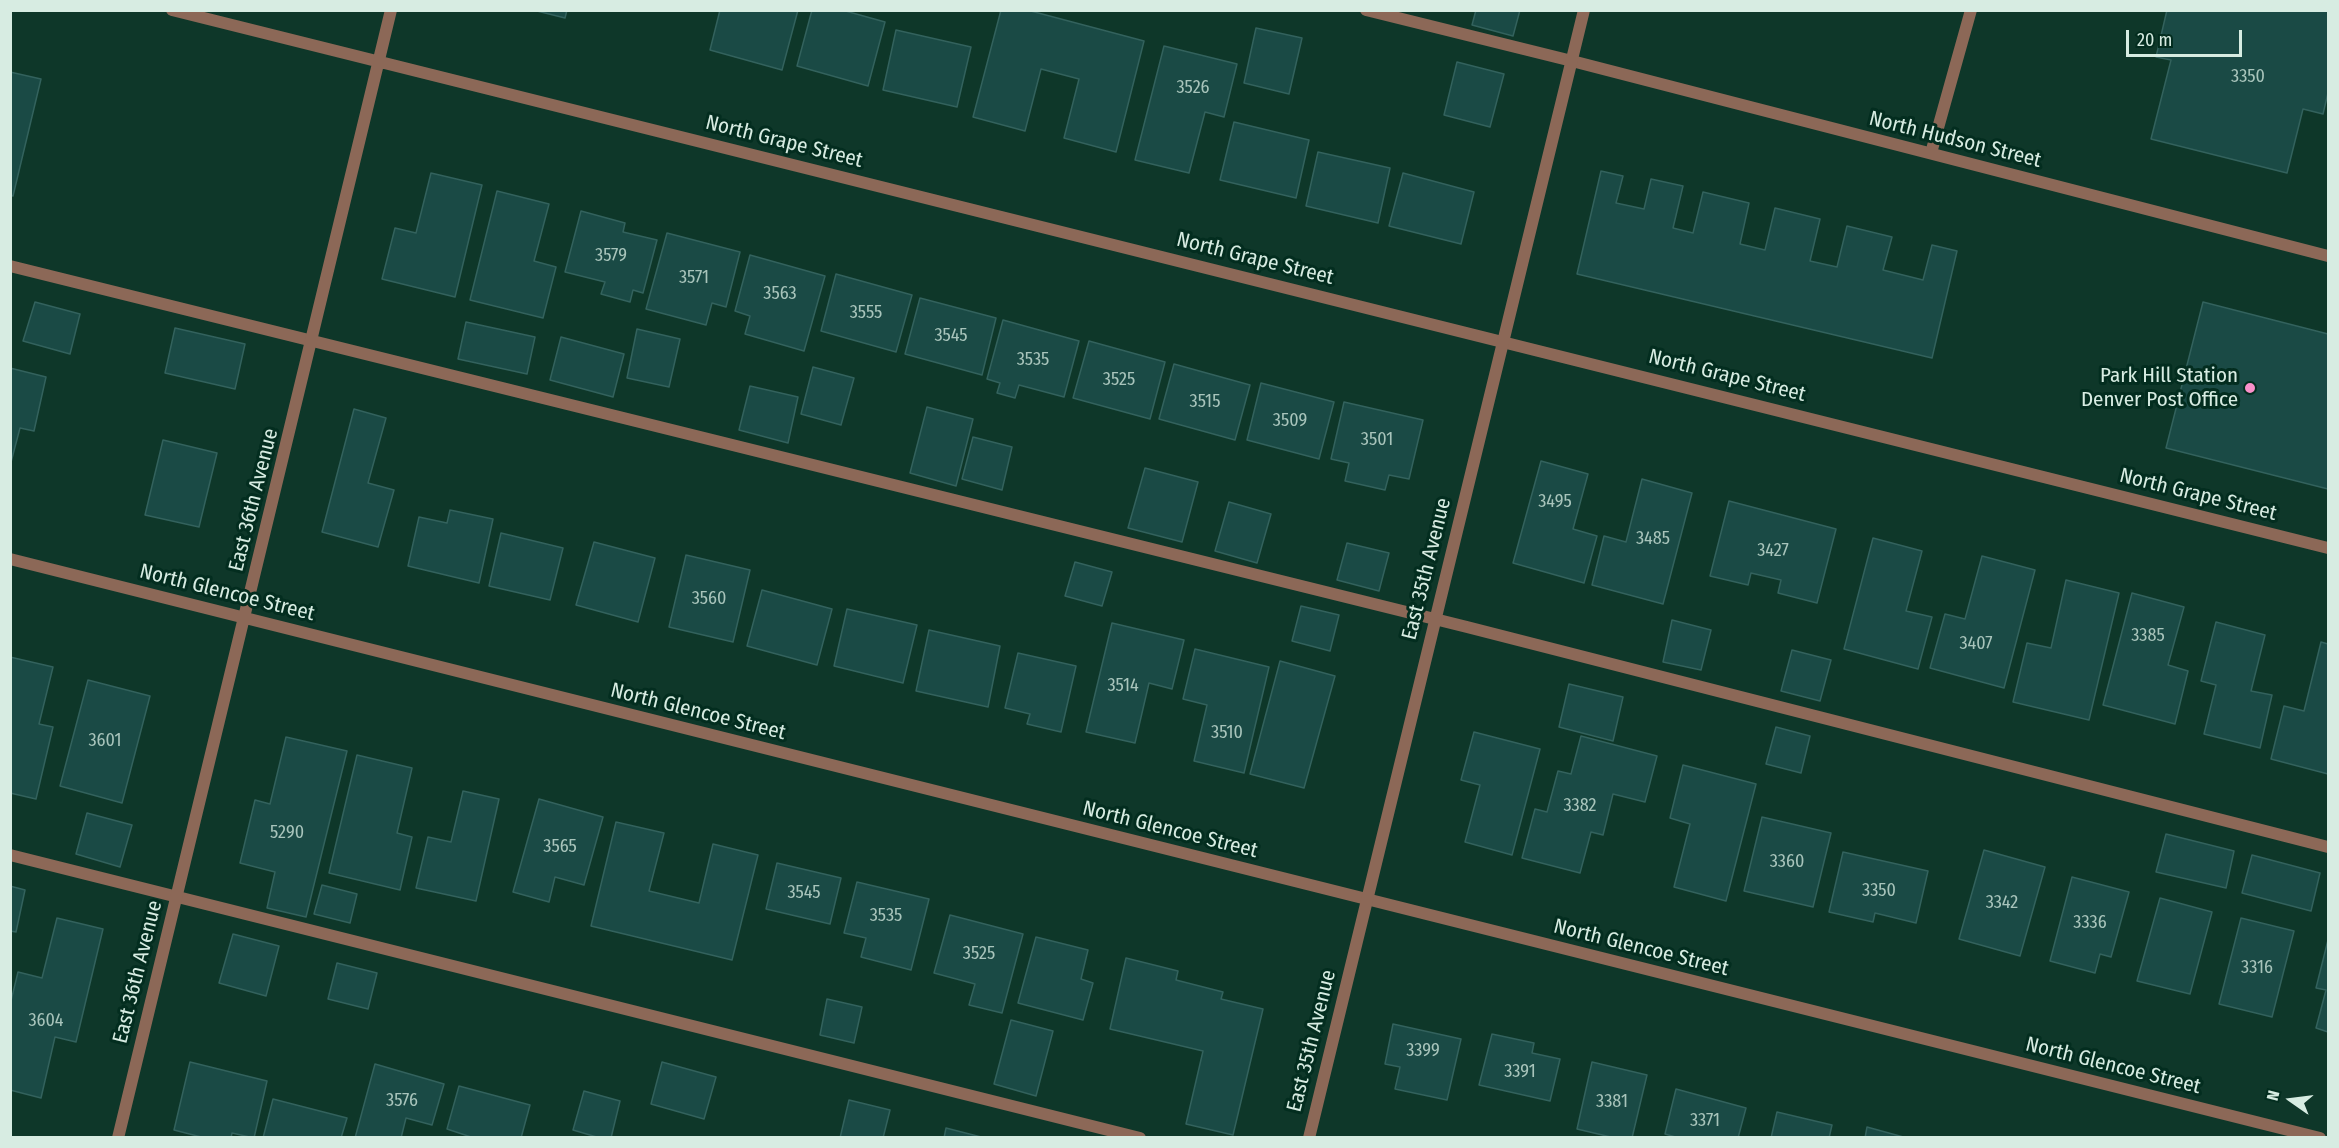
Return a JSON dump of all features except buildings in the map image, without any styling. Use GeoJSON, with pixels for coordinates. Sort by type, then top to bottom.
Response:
{"type":"FeatureCollection","features":[{"type":"Feature","properties":{"kind":"street","name":"North Grape Street"},"geometry":{"type":"LineString","coordinates":[[172,10],[2328,548]]}},
{"type":"Feature","properties":{"kind":"street","name":"East 36th Avenue"},"geometry":{"type":"LineString","coordinates":[[118,1137],[313,340],[391,10]]}},
{"type":"Feature","properties":{"kind":"street","name":"North Hudson Street"},"geometry":{"type":"LineString","coordinates":[[1366,10],[2328,256]]}},
{"type":"Feature","properties":{"kind":"street","name":"East 35th Avenue"},"geometry":{"type":"LineString","coordinates":[[1309,1137],[1584,10]]}},
{"type":"Feature","properties":{"kind":"street"},"geometry":{"type":"LineString","coordinates":[[1931,153],[1971,10]]}},
{"type":"Feature","properties":{"kind":"street"},"geometry":{"type":"LineString","coordinates":[[10,266],[1435,620],[2328,847]]}},
{"type":"Feature","properties":{"kind":"street","name":"North Glencoe Street"},"geometry":{"type":"LineString","coordinates":[[10,559],[2320,1137]]}},
{"type":"Feature","properties":{"kind":"street"},"geometry":{"type":"LineString","coordinates":[[10,855],[1140,1137]]}},
{"type":"Feature","properties":{"kind":"place","name":"Park Hill Station Denver Post Office"},"geometry":{"type":"Point","coordinates":[2250,388]}}]}
